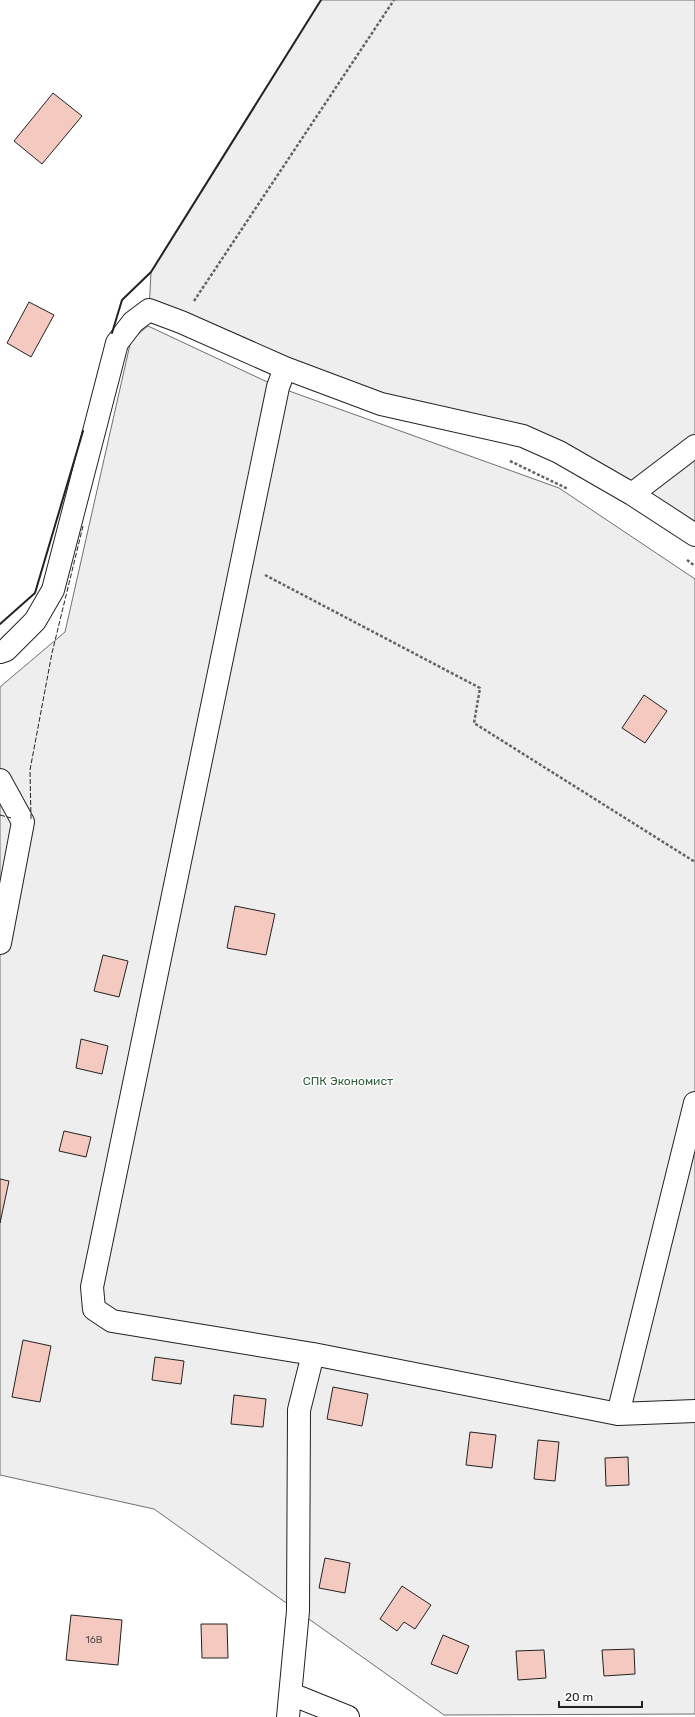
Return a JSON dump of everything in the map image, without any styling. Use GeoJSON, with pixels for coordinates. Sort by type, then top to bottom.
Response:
{"type":"FeatureCollection","features":[{"type":"Feature","properties":{"kind":"street"},"geometry":{"type":"LineString","coordinates":[[0,652],[6,650],[35,621],[53,590],[117,343],[133,322],[149,310],[181,322],[281,377],[381,404],[523,436],[559,452],[632,494],[695,535]]}},
{"type":"Feature","properties":{"kind":"street"},"geometry":{"type":"LineString","coordinates":[[281,377],[92,1287],[94,1309],[112,1321],[313,1354],[618,1414],[695,1411]]}},
{"type":"Feature","properties":{"kind":"street"},"geometry":{"type":"LineString","coordinates":[[632,494],[695,446]]}},
{"type":"Feature","properties":{"kind":"street"},"geometry":{"type":"LineString","coordinates":[[0,780],[23,822],[0,943]]}},
{"type":"Feature","properties":{"kind":"street"},"geometry":{"type":"LineString","coordinates":[[618,1414],[695,1103]]}},
{"type":"Feature","properties":{"kind":"street"},"geometry":{"type":"LineString","coordinates":[[288,1717],[298,1611],[299,1410],[313,1354]]}},
{"type":"Feature","properties":{"kind":"street"},"geometry":{"type":"LineString","coordinates":[[291,1694],[348,1717]]}},
{"type":"Feature","properties":{"kind":"path"},"geometry":{"type":"LineString","coordinates":[[181,322],[394,0]]}},
{"type":"Feature","properties":{"kind":"path"},"geometry":{"type":"LineString","coordinates":[[508,460],[571,490]]}},
{"type":"Feature","properties":{"kind":"path"},"geometry":{"type":"LineString","coordinates":[[682,557],[695,566]]}},
{"type":"Feature","properties":{"kind":"path"},"geometry":{"type":"LineString","coordinates":[[242,562],[480,688],[474,723],[695,862]]}},
{"type":"Feature","properties":{"kind":"green space"},"geometry":{"type":"Polygon","coordinates":[[[321,0],[695,0],[695,535],[559,452],[381,404],[149,310],[151,272],[321,0]]]}},
{"type":"Feature","properties":{"kind":"green space","name":"СПК Экономист"},"geometry":{"type":"Polygon","coordinates":[[[148,326],[278,387],[559,488],[695,579],[695,1714],[444,1715],[154,1509],[0,1475],[0,687],[65,632],[131,340],[148,326]]]}},
{"type":"Feature","properties":{"kind":"building"},"geometry":{"type":"Polygon","coordinates":[[[53,93],[82,116],[42,164],[14,141],[53,93]]]}},
{"type":"Feature","properties":{"kind":"building"},"geometry":{"type":"Polygon","coordinates":[[[29,302],[54,315],[31,357],[7,343],[29,302]]]}},
{"type":"Feature","properties":{"kind":"building"},"geometry":{"type":"Polygon","coordinates":[[[644,695],[667,711],[645,743],[622,728],[644,695]]]}},
{"type":"Feature","properties":{"kind":"building"},"geometry":{"type":"Polygon","coordinates":[[[235,906],[275,914],[266,955],[227,948],[235,906]]]}},
{"type":"Feature","properties":{"kind":"building"},"geometry":{"type":"Polygon","coordinates":[[[103,955],[128,961],[119,997],[94,991],[103,955]]]}},
{"type":"Feature","properties":{"kind":"building"},"geometry":{"type":"Polygon","coordinates":[[[81,1039],[108,1046],[102,1074],[76,1068],[81,1039]]]}},
{"type":"Feature","properties":{"kind":"building"},"geometry":{"type":"Polygon","coordinates":[[[64,1131],[91,1137],[86,1157],[59,1151],[64,1131]]]}},
{"type":"Feature","properties":{"kind":"building"},"geometry":{"type":"Polygon","coordinates":[[[0,1179],[9,1181],[0,1223],[0,1179]]]}},
{"type":"Feature","properties":{"kind":"building"},"geometry":{"type":"Polygon","coordinates":[[[23,1340],[51,1346],[40,1402],[12,1397],[23,1340]]]}},
{"type":"Feature","properties":{"kind":"building"},"geometry":{"type":"Polygon","coordinates":[[[155,1357],[184,1361],[181,1384],[152,1380],[155,1357]]]}},
{"type":"Feature","properties":{"kind":"building"},"geometry":{"type":"Polygon","coordinates":[[[333,1387],[368,1394],[362,1426],[327,1419],[333,1387]]]}},
{"type":"Feature","properties":{"kind":"building"},"geometry":{"type":"Polygon","coordinates":[[[234,1395],[266,1399],[263,1427],[231,1424],[234,1395]]]}},
{"type":"Feature","properties":{"kind":"building"},"geometry":{"type":"Polygon","coordinates":[[[470,1432],[496,1435],[492,1468],[466,1465],[470,1432]]]}},
{"type":"Feature","properties":{"kind":"building"},"geometry":{"type":"Polygon","coordinates":[[[538,1440],[559,1442],[555,1481],[534,1479],[538,1440]]]}},
{"type":"Feature","properties":{"kind":"building"},"geometry":{"type":"Polygon","coordinates":[[[628,1457],[629,1485],[606,1486],[605,1458],[628,1457]]]}},
{"type":"Feature","properties":{"kind":"building"},"geometry":{"type":"Polygon","coordinates":[[[325,1558],[350,1563],[345,1593],[319,1588],[325,1558]]]}},
{"type":"Feature","properties":{"kind":"building"},"geometry":{"type":"Polygon","coordinates":[[[402,1586],[431,1605],[415,1629],[404,1622],[397,1631],[380,1619],[402,1586]]]}},
{"type":"Feature","properties":{"kind":"building"},"geometry":{"type":"Polygon","coordinates":[[[71,1615],[122,1620],[118,1665],[66,1660],[71,1615]]]}},
{"type":"Feature","properties":{"kind":"building"},"geometry":{"type":"Polygon","coordinates":[[[201,1624],[227,1624],[228,1658],[202,1658],[201,1624]]]}},
{"type":"Feature","properties":{"kind":"building"},"geometry":{"type":"Polygon","coordinates":[[[443,1635],[469,1646],[457,1674],[431,1664],[443,1635]]]}},
{"type":"Feature","properties":{"kind":"building"},"geometry":{"type":"Polygon","coordinates":[[[634,1649],[635,1674],[604,1676],[602,1650],[634,1649]]]}},
{"type":"Feature","properties":{"kind":"building"},"geometry":{"type":"Polygon","coordinates":[[[544,1650],[546,1678],[518,1680],[516,1651],[544,1650]]]}},
{"type":"Feature","properties":{"kind":"fence"},"geometry":{"type":"LineString","coordinates":[[31,819],[30,770],[52,653],[83,526]]}},
{"type":"Feature","properties":{"kind":"fence"},"geometry":{"type":"LineString","coordinates":[[0,815],[11,818]]}},
{"type":"Feature","properties":{"kind":"wall"},"geometry":{"type":"LineString","coordinates":[[112,333],[122,300],[151,272],[321,0]]}},
{"type":"Feature","properties":{"kind":"wall"},"geometry":{"type":"LineString","coordinates":[[0,624],[35,593],[83,431]]}}]}
